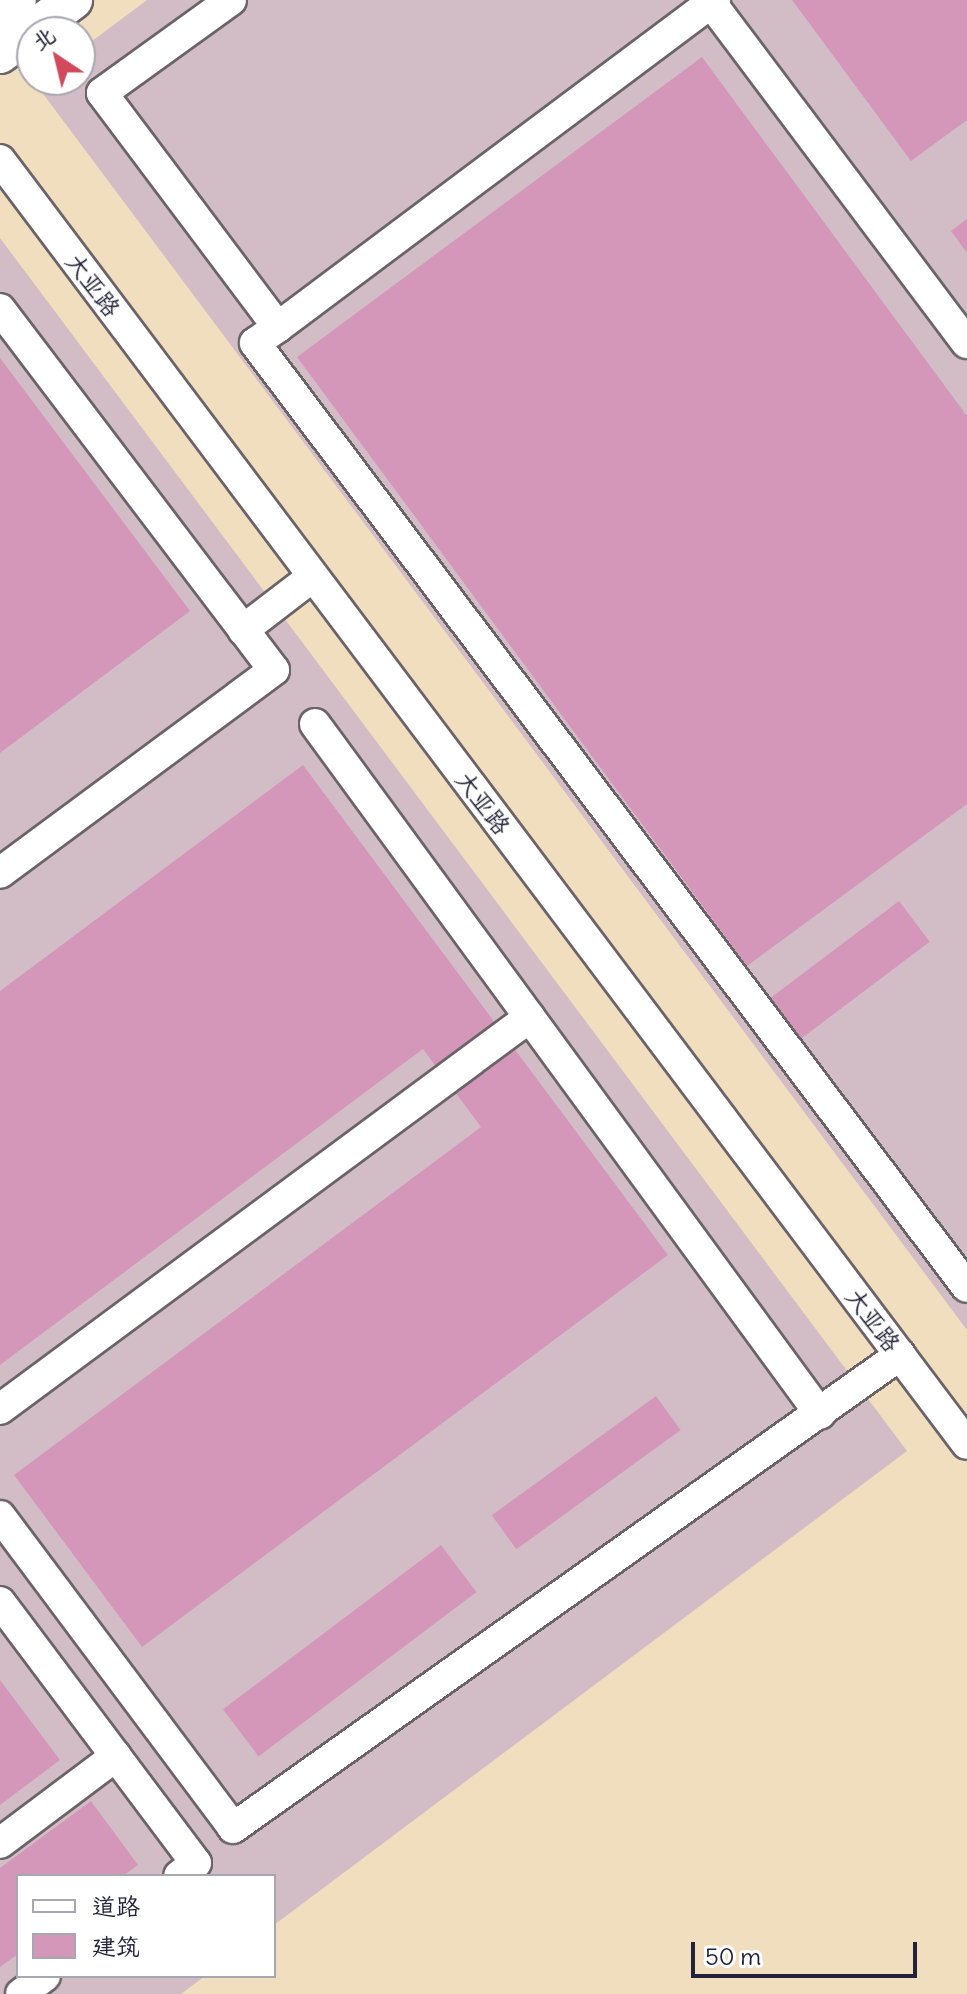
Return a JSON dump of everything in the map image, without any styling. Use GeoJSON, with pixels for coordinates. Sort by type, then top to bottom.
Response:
{"type":"FeatureCollection","features":[{"type":"Feature","properties":{"kind":"main road"},"geometry":{"type":"LineString","coordinates":[[0,13],[17,0]]}},
{"type":"Feature","properties":{"kind":"main road"},"geometry":{"type":"LineString","coordinates":[[0,54],[73,0]]}},
{"type":"Feature","properties":{"kind":"street"},"geometry":{"type":"LineString","coordinates":[[231,0],[102,93],[278,327]]}},
{"type":"Feature","properties":{"kind":"street"},"geometry":{"type":"LineString","coordinates":[[967,343],[712,1],[255,343],[967,1287]]}},
{"type":"Feature","properties":{"kind":"street","name":"大亚路"},"geometry":{"type":"LineString","coordinates":[[0,160],[967,1444]]}},
{"type":"Feature","properties":{"kind":"street"},"geometry":{"type":"LineString","coordinates":[[0,309],[274,670],[0,873]]}},
{"type":"Feature","properties":{"kind":"street"},"geometry":{"type":"LineString","coordinates":[[243,630],[312,577]]}},
{"type":"Feature","properties":{"kind":"street"},"geometry":{"type":"LineString","coordinates":[[315,724],[820,1414]]}},
{"type":"Feature","properties":{"kind":"street"},"geometry":{"type":"LineString","coordinates":[[0,1409],[530,1017]]}},
{"type":"Feature","properties":{"kind":"street"},"geometry":{"type":"LineString","coordinates":[[0,1516],[233,1828],[900,1355]]}},
{"type":"Feature","properties":{"kind":"street"},"geometry":{"type":"LineString","coordinates":[[0,1602],[196,1863],[182,1874]]}},
{"type":"Feature","properties":{"kind":"street"},"geometry":{"type":"LineString","coordinates":[[0,1843],[116,1756]]}},
{"type":"Feature","properties":{"kind":"street"},"geometry":{"type":"LineString","coordinates":[[21,1994],[42,1978]]}},
{"type":"Feature","properties":{"kind":"shaded area"},"geometry":{"type":"Polygon","coordinates":[[[147,0],[967,0],[967,1330],[45,96],[96,96],[96,38],[147,0]]]}},
{"type":"Feature","properties":{"kind":"shaded area"},"geometry":{"type":"Polygon","coordinates":[[[0,238],[907,1451],[276,1924],[276,1874],[16,1874],[16,1978],[202,1978],[181,1994],[0,1994],[0,238]]]}},
{"type":"Feature","properties":{"kind":"building"},"geometry":{"type":"Polygon","coordinates":[[[792,0],[967,0],[967,120],[911,161],[792,0]]]}},
{"type":"Feature","properties":{"kind":"building"},"geometry":{"type":"Polygon","coordinates":[[[702,57],[967,416],[967,804],[747,966],[297,357],[702,57]]]}},
{"type":"Feature","properties":{"kind":"building"},"geometry":{"type":"Polygon","coordinates":[[[967,219],[967,253],[951,231],[967,219]]]}},
{"type":"Feature","properties":{"kind":"building"},"geometry":{"type":"Polygon","coordinates":[[[0,358],[190,611],[0,753],[0,358]]]}},
{"type":"Feature","properties":{"kind":"building"},"geometry":{"type":"Polygon","coordinates":[[[303,765],[668,1255],[142,1647],[14,1475],[481,1127],[423,1049],[0,1365],[0,991],[303,765]]]}},
{"type":"Feature","properties":{"kind":"building"},"geometry":{"type":"Polygon","coordinates":[[[899,901],[930,942],[799,1040],[768,1000],[899,901]]]}},
{"type":"Feature","properties":{"kind":"building"},"geometry":{"type":"Polygon","coordinates":[[[656,1396],[681,1430],[516,1549],[492,1515],[656,1396]]]}},
{"type":"Feature","properties":{"kind":"building"},"geometry":{"type":"Polygon","coordinates":[[[441,1545],[477,1592],[258,1756],[223,1709],[441,1545]]]}},
{"type":"Feature","properties":{"kind":"building"},"geometry":{"type":"Polygon","coordinates":[[[0,1680],[60,1760],[0,1805],[0,1680]]]}},
{"type":"Feature","properties":{"kind":"building"},"geometry":{"type":"Polygon","coordinates":[[[91,1801],[138,1865],[126,1874],[16,1874],[16,1955],[0,1967],[0,1868],[91,1801]]]}}]}
